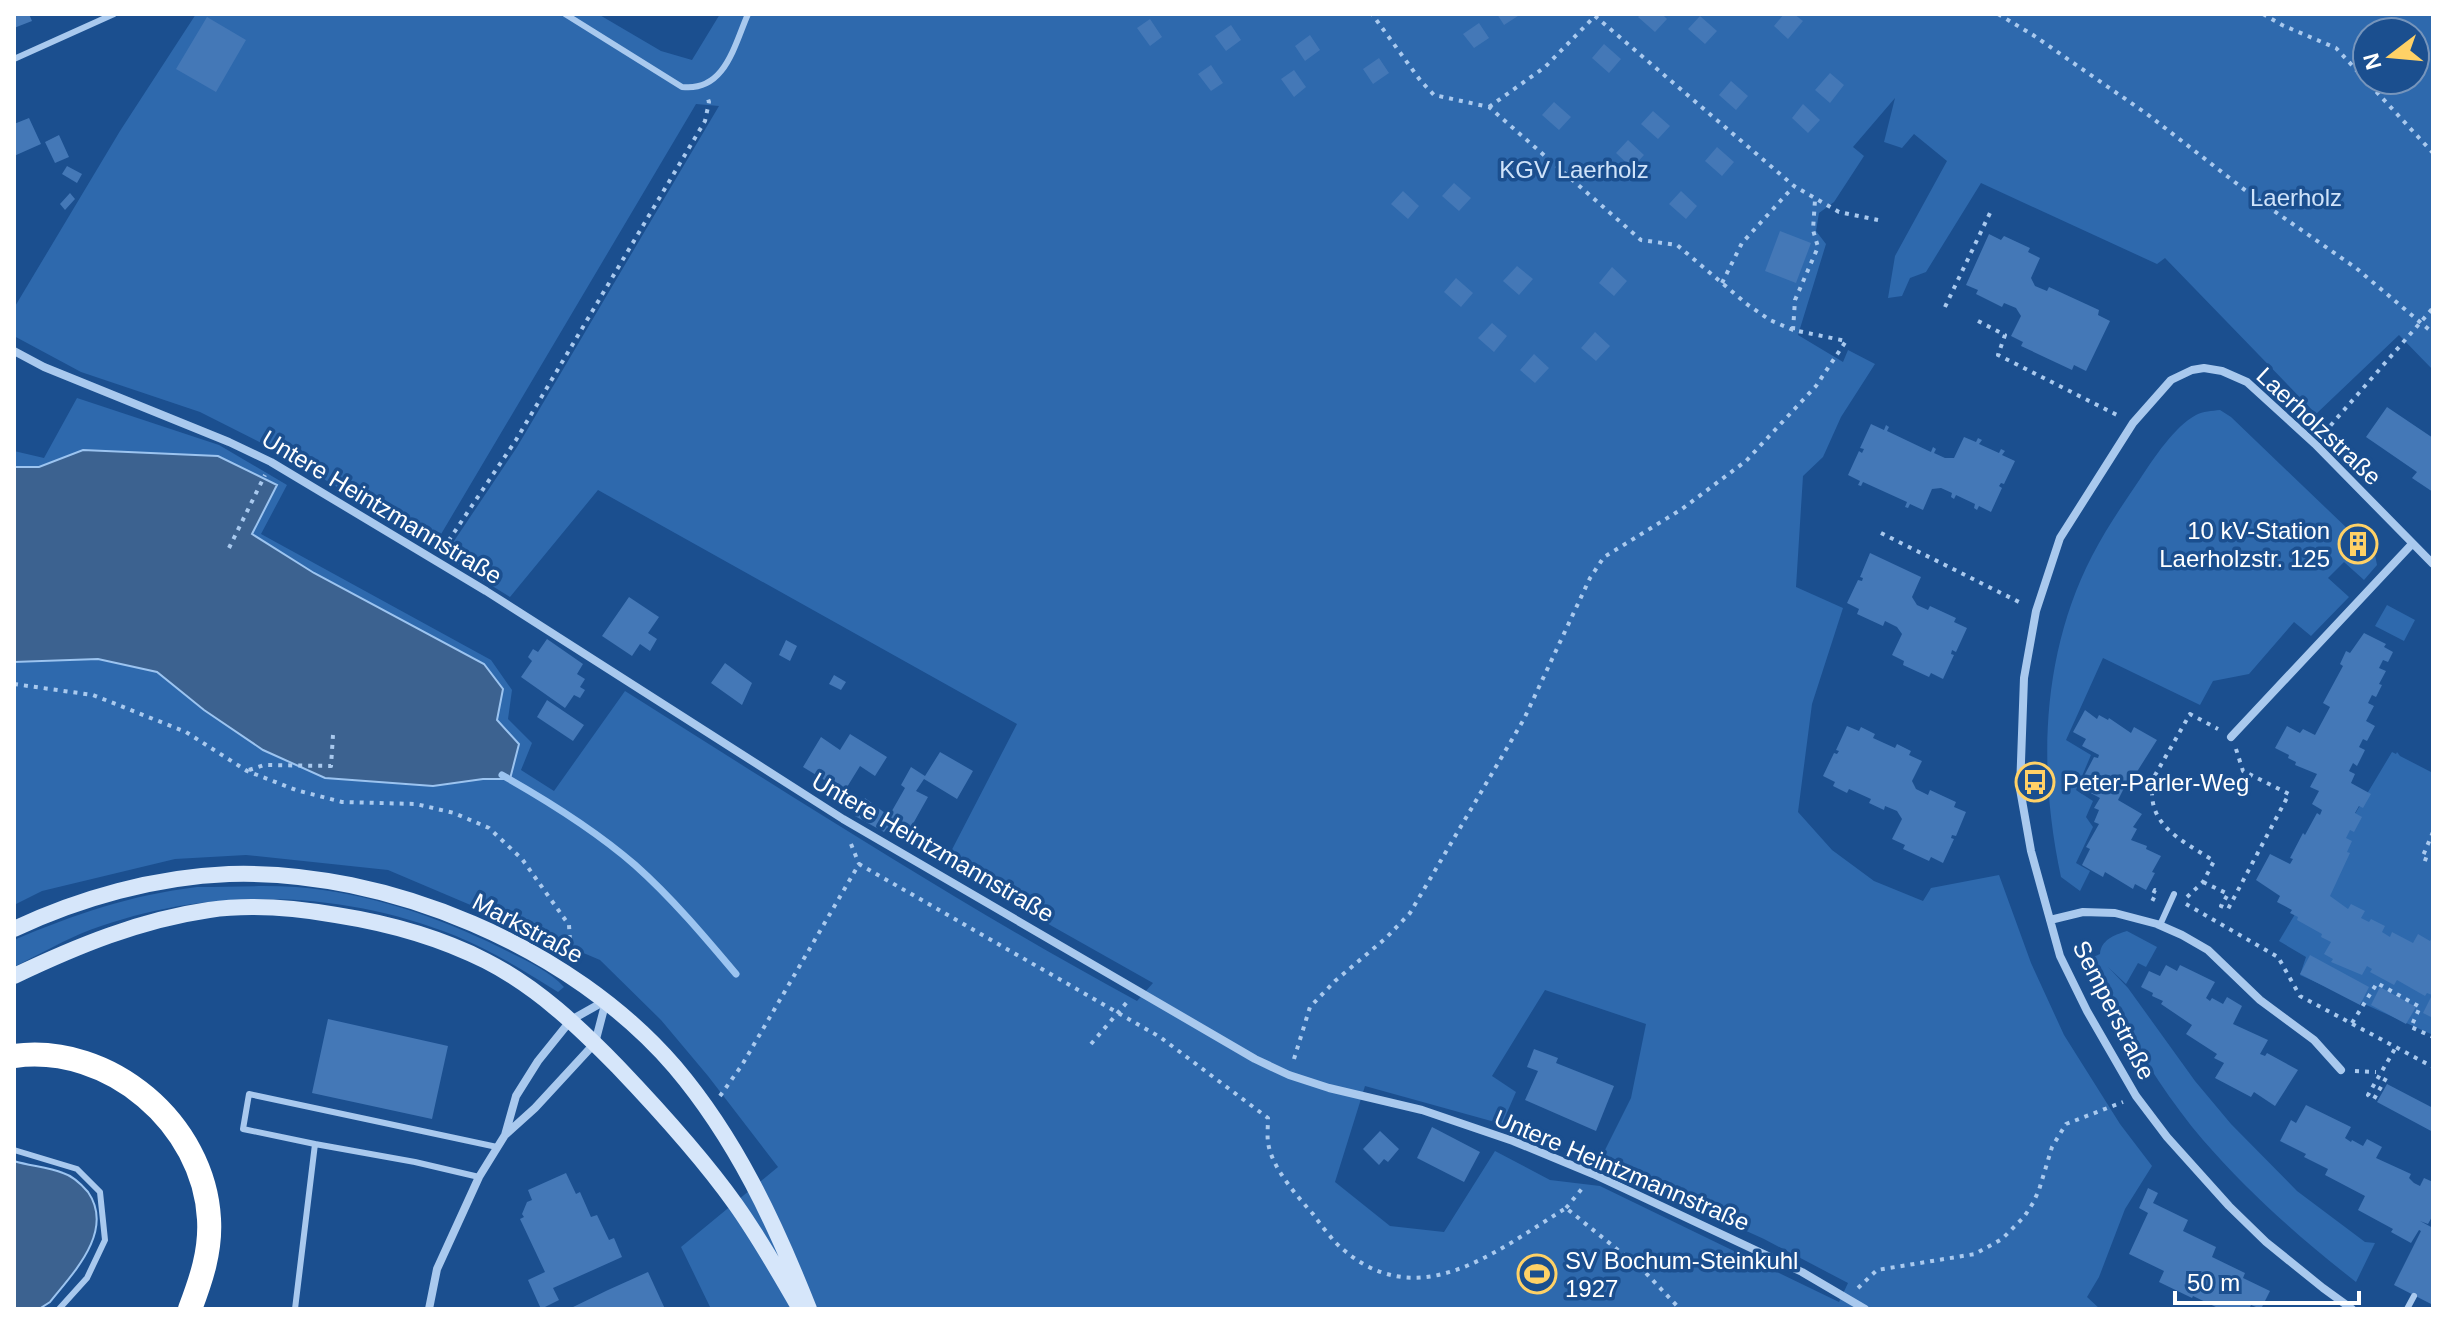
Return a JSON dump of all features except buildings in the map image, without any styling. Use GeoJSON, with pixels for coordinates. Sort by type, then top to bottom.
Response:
{"type":"FeatureCollection","features":[{"type":"Feature","properties":{"kind":"highway"},"geometry":{"type":"LineString","coordinates":[[14,1056],[56,1057],[91,1065],[120,1078],[147,1096],[169,1119],[198,1167],[209,1218],[204,1274],[190,1309]]}},
{"type":"Feature","properties":{"kind":"main road","name":"Markstraße"},"geometry":{"type":"LineString","coordinates":[[14,929],[78,902],[152,883],[229,874],[304,878],[384,892],[480,925],[558,969],[606,1001],[673,1065],[708,1109],[734,1150],[779,1233],[809,1309]]}},
{"type":"Feature","properties":{"kind":"main road","name":"Markstraße"},"geometry":{"type":"LineString","coordinates":[[14,976],[87,942],[163,919],[211,909],[293,908],[361,919],[431,938],[486,961],[571,1020],[641,1092],[734,1202],[800,1309]]}},
{"type":"Feature","properties":{"kind":"street","name":"Untere Heintzmannstraße"},"geometry":{"type":"LineString","coordinates":[[14,351],[44,367],[271,462],[486,591],[861,830],[1212,1035],[1289,1075],[1422,1110],[1513,1141],[1593,1174],[1802,1272],[1865,1309]]}},
{"type":"Feature","properties":{"kind":"street","name":"Laerholzstraße"},"geometry":{"type":"LineString","coordinates":[[2161,391],[2171,380],[2204,368],[2222,371],[2247,382],[2315,444],[2433,564]]}},
{"type":"Feature","properties":{"kind":"street","name":"Semperstraße"},"geometry":{"type":"LineString","coordinates":[[2161,391],[2133,423],[2060,538],[2036,611],[2024,678],[2020,789],[2031,851],[2067,970],[2136,1096],[2167,1137],[2229,1206],[2292,1265],[2352,1309]]}},
{"type":"Feature","properties":{"kind":"street"},"geometry":{"type":"LineString","coordinates":[[2231,737],[2412,544]]}},
{"type":"Feature","properties":{"kind":"street"},"geometry":{"type":"LineString","coordinates":[[2050,920],[2083,912],[2115,913],[2160,925],[2182,935],[2208,950],[2260,1000],[2314,1040],[2341,1070]]}},
{"type":"Feature","properties":{"kind":"street"},"geometry":{"type":"LineString","coordinates":[[505,1135],[516,1096],[538,1061],[571,1020],[606,1001]]}},
{"type":"Feature","properties":{"kind":"street"},"geometry":{"type":"LineString","coordinates":[[429,1309],[437,1269],[479,1177],[505,1135],[535,1108],[595,1043],[606,1001]]}},
{"type":"Feature","properties":{"kind":"lane"},"geometry":{"type":"LineString","coordinates":[[14,59],[114,14]]}},
{"type":"Feature","properties":{"kind":"lane"},"geometry":{"type":"LineString","coordinates":[[565,14],[682,87],[704,86],[713,82],[723,71],[748,14]]}},
{"type":"Feature","properties":{"kind":"lane"},"geometry":{"type":"LineString","coordinates":[[2160,925],[2174,894]]}},
{"type":"Feature","properties":{"kind":"lane"},"geometry":{"type":"LineString","coordinates":[[479,1177],[243,1129],[249,1094],[497,1147]]}},
{"type":"Feature","properties":{"kind":"lane"},"geometry":{"type":"LineString","coordinates":[[295,1309],[315,1144]]}},
{"type":"Feature","properties":{"kind":"lane"},"geometry":{"type":"LineString","coordinates":[[14,1150],[77,1169],[100,1192],[105,1240],[87,1278],[59,1309]]}},
{"type":"Feature","properties":{"kind":"lane"},"geometry":{"type":"LineString","coordinates":[[2407,1309],[2414,1296]]}},
{"type":"Feature","properties":{"kind":"path"},"geometry":{"type":"LineString","coordinates":[[1289,1075],[1310,1007],[1410,913],[1524,719],[1590,578],[1604,557],[1682,509],[1746,461],[1816,386],[1846,341],[1793,330],[1759,312],[1677,245],[1641,240],[1489,107],[1434,95],[1372,14]]}},
{"type":"Feature","properties":{"kind":"path"},"geometry":{"type":"LineString","coordinates":[[1998,14],[2147,114],[2254,197],[2356,268],[2433,333]]}},
{"type":"Feature","properties":{"kind":"path"},"geometry":{"type":"LineString","coordinates":[[2263,14],[2336,48],[2433,153]]}},
{"type":"Feature","properties":{"kind":"path"},"geometry":{"type":"LineString","coordinates":[[1489,107],[1545,67],[1595,16],[1794,186],[1839,212],[1878,220]]}},
{"type":"Feature","properties":{"kind":"path"},"geometry":{"type":"LineString","coordinates":[[452,536],[516,440],[705,121],[709,102],[704,86]]}},
{"type":"Feature","properties":{"kind":"path"},"geometry":{"type":"LineString","coordinates":[[1722,283],[1742,243],[1794,186]]}},
{"type":"Feature","properties":{"kind":"path"},"geometry":{"type":"LineString","coordinates":[[1793,330],[1795,300],[1818,247],[1813,230],[1815,200]]}},
{"type":"Feature","properties":{"kind":"path"},"geometry":{"type":"LineString","coordinates":[[1945,307],[1990,213]]}},
{"type":"Feature","properties":{"kind":"path"},"geometry":{"type":"LineString","coordinates":[[2315,444],[2433,308]]}},
{"type":"Feature","properties":{"kind":"path"},"geometry":{"type":"LineString","coordinates":[[1978,321],[2005,335],[1998,355],[2133,423]]}},
{"type":"Feature","properties":{"kind":"path"},"geometry":{"type":"LineString","coordinates":[[229,548],[271,462]]}},
{"type":"Feature","properties":{"kind":"path"},"geometry":{"type":"LineString","coordinates":[[1881,533],[2036,611]]}},
{"type":"Feature","properties":{"kind":"path"},"geometry":{"type":"LineString","coordinates":[[14,684],[93,695],[186,732],[247,771],[296,790],[342,802],[416,804],[454,813],[489,828],[522,859],[569,925],[570,941],[558,969]]}},
{"type":"Feature","properties":{"kind":"path"},"geometry":{"type":"LineString","coordinates":[[2203,882],[2228,894],[2221,906],[2228,909],[2289,794],[2243,771],[2231,737],[2190,714],[2154,777],[2152,786],[2153,807],[2160,821],[2174,835],[2214,861],[2203,882],[2182,902],[2278,957],[2300,996],[2433,1067]]}},
{"type":"Feature","properties":{"kind":"path"},"geometry":{"type":"LineString","coordinates":[[247,771],[264,765],[331,766],[333,735]]}},
{"type":"Feature","properties":{"kind":"path"},"geometry":{"type":"LineString","coordinates":[[2433,832],[2422,858],[2433,862]]}},
{"type":"Feature","properties":{"kind":"path"},"geometry":{"type":"LineString","coordinates":[[708,1109],[742,1065],[859,864],[1160,1037],[1268,1118],[1267,1144],[1286,1182],[1337,1244],[1370,1267],[1406,1279],[1444,1275],[1484,1259],[1566,1208],[1593,1174]]}},
{"type":"Feature","properties":{"kind":"path"},"geometry":{"type":"LineString","coordinates":[[2352,1023],[2377,983],[2420,1007],[2411,1027],[2433,1037]]}},
{"type":"Feature","properties":{"kind":"path"},"geometry":{"type":"LineString","coordinates":[[1091,1044],[1137,989]]}},
{"type":"Feature","properties":{"kind":"path"},"geometry":{"type":"LineString","coordinates":[[2386,1078],[2374,1099],[2368,1095],[2396,1047]]}},
{"type":"Feature","properties":{"kind":"path"},"geometry":{"type":"LineString","coordinates":[[1849,1298],[1877,1270],[1975,1254],[2002,1239],[2033,1203],[2052,1147],[2066,1124],[2136,1096]]}},
{"type":"Feature","properties":{"kind":"path"},"geometry":{"type":"LineString","coordinates":[[1566,1208],[1644,1271],[1680,1309]]}},
{"type":"Feature","properties":{"kind":"green space"},"geometry":{"type":"Polygon","coordinates":[[[196,14],[598,14],[661,51],[692,60],[720,14],[2433,14],[2433,370],[2399,335],[2316,414],[2165,258],[2157,264],[1981,183],[1926,272],[1910,278],[1902,296],[1888,298],[1895,256],[1947,161],[1914,134],[1902,148],[1884,142],[1895,98],[1853,147],[1864,156],[1834,202],[1819,213],[1816,231],[1826,244],[1798,335],[1843,362],[1848,350],[1875,364],[1841,417],[1823,457],[1803,476],[1796,587],[1843,608],[1812,704],[1798,812],[1832,850],[1874,881],[1923,901],[1931,888],[1999,875],[2031,963],[2064,1035],[2120,1124],[2152,1166],[2125,1209],[2099,1277],[2087,1297],[2100,1309],[711,1309],[681,1247],[778,1167],[661,1020],[600,960],[388,870],[246,855],[175,859],[42,891],[14,905],[14,451],[44,458],[77,398],[219,445],[287,485],[261,534],[491,660],[512,690],[508,719],[532,743],[521,770],[554,791],[625,691],[942,889],[1137,1001],[1153,983],[944,865],[1017,724],[598,490],[510,597],[444,556],[517,447],[719,106],[696,104],[434,546],[281,453],[200,412],[81,372],[14,336],[14,308],[120,131],[196,14]],[[1545,990],[1492,1076],[1516,1092],[1502,1124],[1365,1086],[1335,1182],[1390,1226],[1444,1232],[1495,1151],[1550,1180],[1600,1186],[1839,1302],[1848,1283],[1764,1239],[1598,1164],[1631,1098],[1646,1024],[1545,990]]]}},
{"type":"Feature","properties":{"kind":"green space"},"geometry":{"type":"Polygon","coordinates":[[[2220,410],[2231,417],[2375,555],[2377,565],[2364,580],[2344,562],[2328,578],[2349,597],[2311,636],[2294,622],[2249,674],[2213,681],[2200,705],[2103,658],[2066,740],[2091,755],[2076,790],[2093,801],[2086,817],[2093,827],[2076,863],[2090,871],[2080,891],[2061,877],[2049,796],[2049,714],[2062,633],[2092,556],[2152,462],[2188,420],[2202,413],[2220,410]]]}},
{"type":"Feature","properties":{"kind":"green space"},"geometry":{"type":"Polygon","coordinates":[[[2387,605],[2415,620],[2404,641],[2375,626],[2387,605]]]}},
{"type":"Feature","properties":{"kind":"green space"},"geometry":{"type":"Polygon","coordinates":[[[2392,752],[2433,773],[2433,1035],[2300,975],[2306,957],[2279,941],[2392,752]]]}},
{"type":"Feature","properties":{"kind":"green space"},"geometry":{"type":"Polygon","coordinates":[[[197,887],[296,887],[376,900],[477,936],[535,965],[564,987],[558,992],[475,945],[411,920],[364,909],[268,899],[173,907],[126,918],[80,934],[14,967],[14,940],[104,907],[197,887]]]}},
{"type":"Feature","properties":{"kind":"green space"},"geometry":{"type":"Polygon","coordinates":[[[2127,931],[2157,947],[2146,967],[2138,963],[2126,984],[2108,967],[2128,988],[2195,1081],[2231,1124],[2297,1191],[2365,1242],[2375,1243],[2356,1282],[2257,1197],[2203,1140],[2155,1076],[2089,959],[2100,954],[2109,939],[2127,931]]]}},
{"type":"Feature","properties":{"kind":"shaded area"},"geometry":{"type":"Polygon","coordinates":[[[83,450],[218,456],[277,485],[252,534],[314,573],[484,664],[503,689],[497,720],[519,744],[510,779],[483,779],[433,786],[325,778],[263,750],[204,710],[157,672],[98,659],[14,662],[14,467],[39,467],[83,450]]]}},
{"type":"Feature","properties":{"kind":"shaded area"},"geometry":{"type":"Polygon","coordinates":[[[14,1161],[70,1176],[88,1192],[95,1207],[97,1222],[88,1251],[50,1302],[39,1309],[14,1309],[14,1161]]]}},
{"type":"Feature","properties":{"kind":"waterway"},"geometry":{"type":"LineString","coordinates":[[502,775],[571,817],[635,865],[675,904],[736,974]]}},
{"type":"Feature","properties":{"kind":"place","name":"10 kV-Station Laerholzstr. 125"},"geometry":{"type":"Point","coordinates":[2358,544]}},
{"type":"Feature","properties":{"kind":"place","name":"Peter-Parler-Weg"},"geometry":{"type":"Point","coordinates":[2035,782]}},
{"type":"Feature","properties":{"kind":"place","name":"SV Bochum-Steinkuhl 1927"},"geometry":{"type":"Point","coordinates":[1537,1274]}},
{"type":"Feature","properties":{"kind":"park label","name":"KGV Laerholz"},"geometry":{"type":"Point","coordinates":[1574,169]}},
{"type":"Feature","properties":{"kind":"park label","name":"Laerholz"},"geometry":{"type":"Point","coordinates":[2296,197]}}]}
